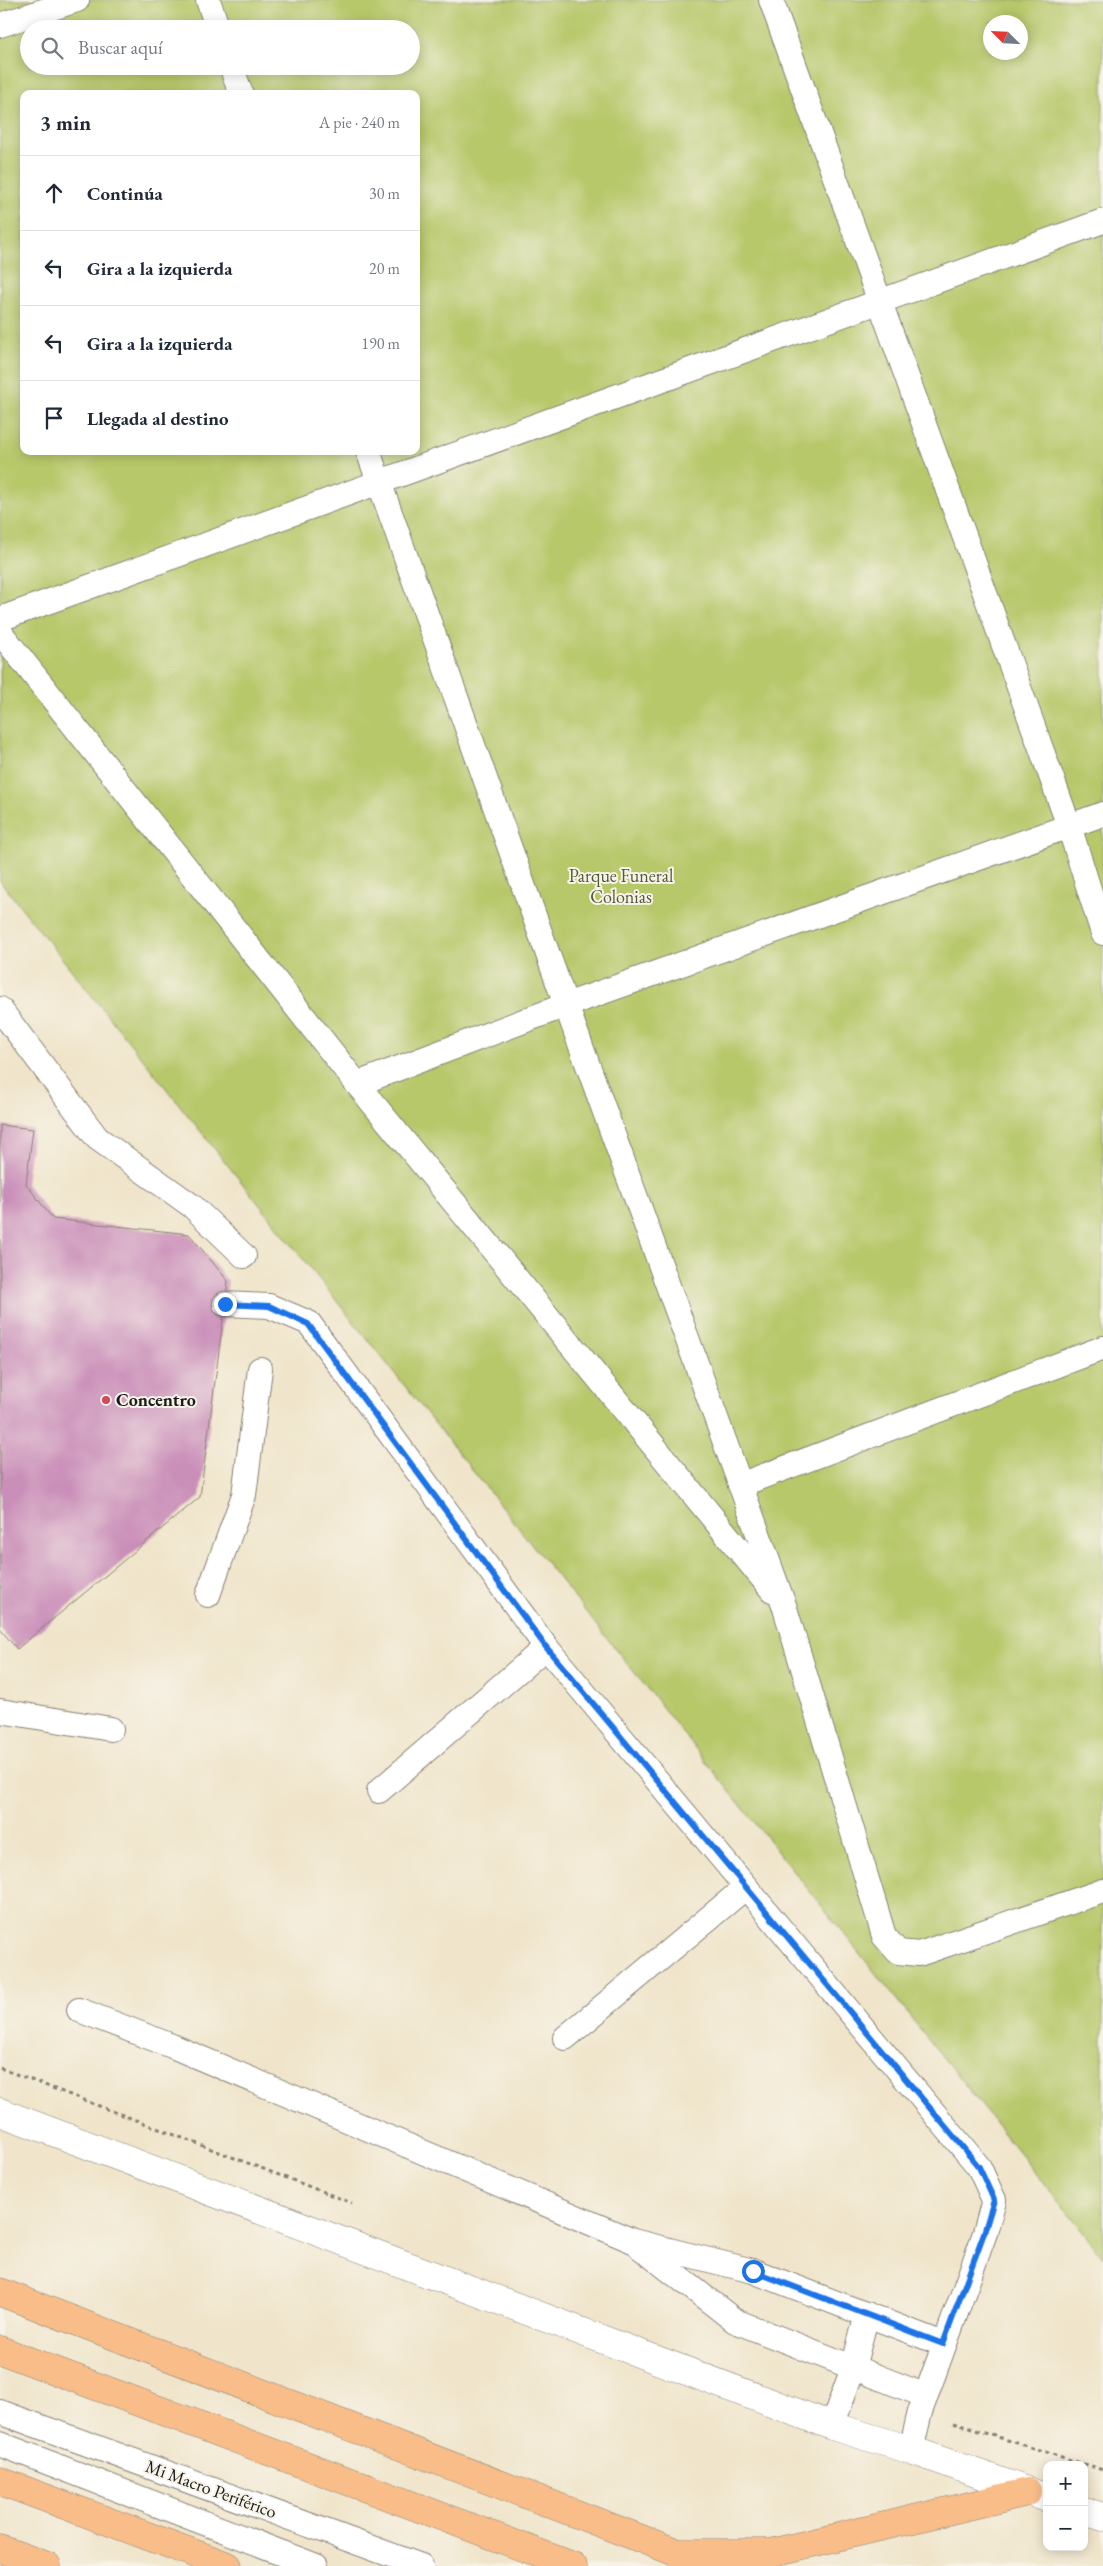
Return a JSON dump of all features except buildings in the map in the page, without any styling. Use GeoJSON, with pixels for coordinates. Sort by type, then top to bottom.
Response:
{"type":"FeatureCollection","features":[{"type":"Feature","properties":{"kind":"highway"},"geometry":{"type":"LineString","coordinates":[[0,2292],[678,2552],[770,2553],[1037,2495]]}},
{"type":"Feature","properties":{"kind":"highway"},"geometry":{"type":"LineString","coordinates":[[0,2350],[573,2566]]}},
{"type":"Feature","properties":{"kind":"highway"},"geometry":{"type":"LineString","coordinates":[[0,2481],[228,2566]]}},
{"type":"Feature","properties":{"kind":"highway"},"geometry":{"type":"LineString","coordinates":[[0,2549],[47,2566]]}},
{"type":"Feature","properties":{"kind":"street"},"geometry":{"type":"LineString","coordinates":[[0,2112],[832,2426],[911,2450],[1037,2495]]}},
{"type":"Feature","properties":{"kind":"street"},"geometry":{"type":"LineString","coordinates":[[1088,2512],[1103,2517]]}},
{"type":"Feature","properties":{"kind":"lane"},"geometry":{"type":"LineString","coordinates":[[0,25],[77,0]]}},
{"type":"Feature","properties":{"kind":"lane"},"geometry":{"type":"LineString","coordinates":[[208,0],[215,20]]}},
{"type":"Feature","properties":{"kind":"lane"},"geometry":{"type":"LineString","coordinates":[[771,0],[1069,826],[1103,933]]}},
{"type":"Feature","properties":{"kind":"lane"},"geometry":{"type":"LineString","coordinates":[[234,75],[240,90]]}},
{"type":"Feature","properties":{"kind":"lane"},"geometry":{"type":"LineString","coordinates":[[0,619],[1103,221]]}},
{"type":"Feature","properties":{"kind":"lane"},"geometry":{"type":"LineString","coordinates":[[369,455],[566,1005],[784,1605],[884,1936],[898,1952],[918,1954],[1103,1891]]}},
{"type":"Feature","properties":{"kind":"lane"},"geometry":{"type":"LineString","coordinates":[[0,632],[357,1084],[784,1605]]}},
{"type":"Feature","properties":{"kind":"lane"},"geometry":{"type":"LineString","coordinates":[[357,1084],[566,1005],[1103,814]]}},
{"type":"Feature","properties":{"kind":"lane"},"geometry":{"type":"LineString","coordinates":[[0,1009],[97,1138],[192,1206],[244,1256]]}},
{"type":"Feature","properties":{"kind":"lane"},"geometry":{"type":"LineString","coordinates":[[225,1304],[269,1306],[308,1324],[546,1647],[979,2167],[994,2200],[923,2404],[911,2450]]}},
{"type":"Feature","properties":{"kind":"lane"},"geometry":{"type":"LineString","coordinates":[[740,1485],[1103,1348]]}},
{"type":"Feature","properties":{"kind":"lane"},"geometry":{"type":"LineString","coordinates":[[208,1595],[244,1495],[260,1369]]}},
{"type":"Feature","properties":{"kind":"lane"},"geometry":{"type":"LineString","coordinates":[[378,1791],[546,1647]]}},
{"type":"Feature","properties":{"kind":"lane"},"geometry":{"type":"LineString","coordinates":[[0,1712],[111,1729]]}},
{"type":"Feature","properties":{"kind":"lane"},"geometry":{"type":"LineString","coordinates":[[565,2038],[746,1887]]}},
{"type":"Feature","properties":{"kind":"lane"},"geometry":{"type":"LineString","coordinates":[[79,2010],[172,2046],[633,2241],[753,2271],[943,2344]]}},
{"type":"Feature","properties":{"kind":"lane"},"geometry":{"type":"LineString","coordinates":[[633,2241],[735,2321],[853,2368],[923,2404]]}},
{"type":"Feature","properties":{"kind":"lane"},"geometry":{"type":"LineString","coordinates":[[832,2426],[853,2368],[867,2314]]}},
{"type":"Feature","properties":{"kind":"lane","name":"Mi Macro Periférico"},"geometry":{"type":"LineString","coordinates":[[0,2412],[422,2566]]}},
{"type":"Feature","properties":{"kind":"lane","name":"Mi Macro Periférico"},"geometry":{"type":"LineString","coordinates":[[0,2444],[316,2566]]}},
{"type":"Feature","properties":{"kind":"path"},"geometry":{"type":"LineString","coordinates":[[0,2068],[354,2204]]}},
{"type":"Feature","properties":{"kind":"path"},"geometry":{"type":"LineString","coordinates":[[923,2404],[1103,2470]]}},
{"type":"Feature","properties":{"kind":"green space","name":"Parque Funeral Colonias"},"geometry":{"type":"Polygon","coordinates":[[[0,0],[1103,0],[1103,2257],[0,881],[0,0]]]}},
{"type":"Feature","properties":{"kind":"place","name":"Concentro"},"geometry":{"type":"Point","coordinates":[106,1400]}},
{"type":"Feature","properties":{"kind":"route"},"geometry":{"type":"LineString","coordinates":[[225,1304],[269,1306],[308,1324],[546,1647],[979,2167],[994,2200],[984,2233],[943,2344],[753,2271]]}}]}
